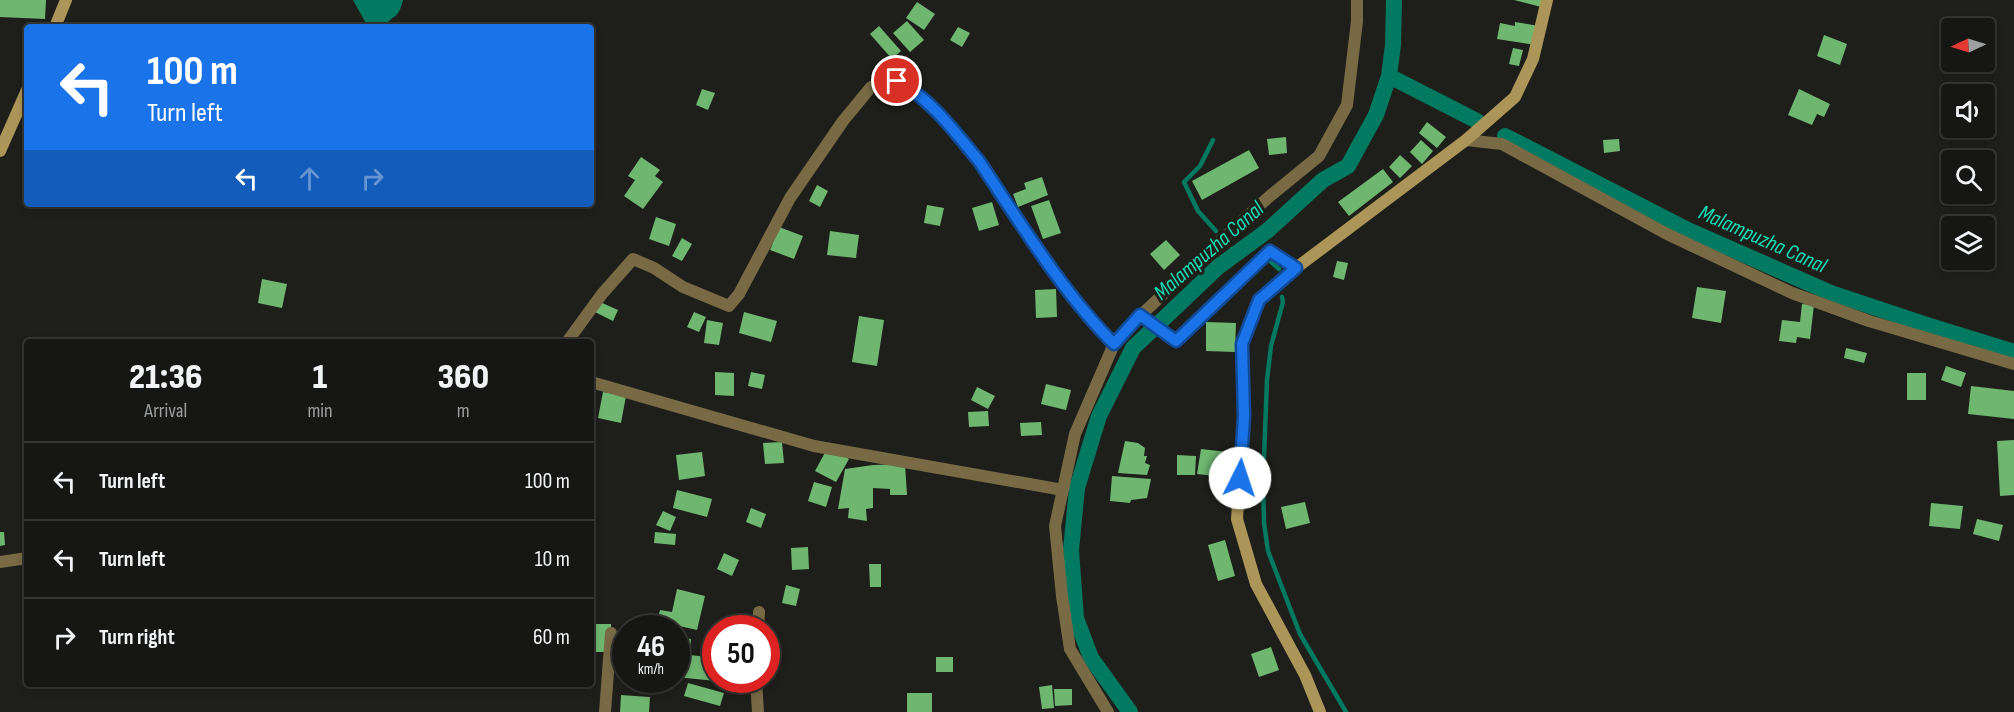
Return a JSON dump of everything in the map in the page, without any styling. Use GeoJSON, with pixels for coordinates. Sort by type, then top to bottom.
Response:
{"type":"FeatureCollection","features":[{"type":"Feature","properties":{"kind":"main road"},"geometry":{"type":"LineString","coordinates":[[56,24],[66,0]]}},
{"type":"Feature","properties":{"kind":"main road"},"geometry":{"type":"LineString","coordinates":[[1320,712],[1305,675],[1256,584],[1237,519],[1244,416],[1242,344],[1259,300],[1296,268],[1466,140],[1515,98],[1533,59],[1547,0]]}},
{"type":"Feature","properties":{"kind":"main road"},"geometry":{"type":"LineString","coordinates":[[0,151],[24,97]]}},
{"type":"Feature","properties":{"kind":"street"},"geometry":{"type":"LineString","coordinates":[[1108,712],[1071,649],[1062,596],[1055,526],[1075,434],[1114,344],[1140,315],[1270,196],[1319,156],[1347,105],[1358,0]]}},
{"type":"Feature","properties":{"kind":"street"},"geometry":{"type":"LineString","coordinates":[[569,339],[602,294],[633,259],[654,268],[683,287],[729,306],[739,294],[790,198],[843,122],[871,87],[897,81],[913,90],[949,125],[979,161],[1027,232],[1089,316],[1114,344]]}},
{"type":"Feature","properties":{"kind":"street"},"geometry":{"type":"LineString","coordinates":[[1466,140],[1502,144],[1667,234],[1792,293],[1869,321],[2014,364]]}},
{"type":"Feature","properties":{"kind":"street"},"geometry":{"type":"LineString","coordinates":[[1140,315],[1176,341],[1270,251],[1296,268]]}},
{"type":"Feature","properties":{"kind":"street"},"geometry":{"type":"LineString","coordinates":[[594,382],[814,446],[1063,490]]}},
{"type":"Feature","properties":{"kind":"street"},"geometry":{"type":"LineString","coordinates":[[0,562],[24,558]]}},
{"type":"Feature","properties":{"kind":"street"},"geometry":{"type":"LineString","coordinates":[[605,712],[611,633]]}},
{"type":"Feature","properties":{"kind":"street"},"geometry":{"type":"LineString","coordinates":[[757,693],[758,712]]}},
{"type":"Feature","properties":{"kind":"shaded area"},"geometry":{"type":"Polygon","coordinates":[[[353,0],[403,0],[399,11],[387,24],[366,24],[353,0]]]}},
{"type":"Feature","properties":{"kind":"building"},"geometry":{"type":"Polygon","coordinates":[[[0,0],[46,0],[45,19],[0,17],[0,0]]]}},
{"type":"Feature","properties":{"kind":"building"},"geometry":{"type":"Polygon","coordinates":[[[1514,0],[1547,0],[1545,8],[1514,0]]]}},
{"type":"Feature","properties":{"kind":"building"},"geometry":{"type":"Polygon","coordinates":[[[917,2],[935,14],[924,30],[906,18],[917,2]]]}},
{"type":"Feature","properties":{"kind":"building"},"geometry":{"type":"Polygon","coordinates":[[[907,21],[924,40],[910,52],[893,33],[907,21]]]}},
{"type":"Feature","properties":{"kind":"building"},"geometry":{"type":"Polygon","coordinates":[[[1515,22],[1539,26],[1536,45],[1497,39],[1500,23],[1515,26],[1515,22]]]}},
{"type":"Feature","properties":{"kind":"building"},"geometry":{"type":"Polygon","coordinates":[[[879,26],[901,51],[892,59],[870,34],[879,26]]]}},
{"type":"Feature","properties":{"kind":"building"},"geometry":{"type":"Polygon","coordinates":[[[958,27],[970,33],[962,47],[950,40],[958,27]]]}},
{"type":"Feature","properties":{"kind":"building"},"geometry":{"type":"Polygon","coordinates":[[[1824,35],[1847,44],[1840,65],[1817,56],[1824,35]]]}},
{"type":"Feature","properties":{"kind":"building"},"geometry":{"type":"Polygon","coordinates":[[[1513,48],[1523,50],[1519,66],[1509,64],[1513,48]]]}},
{"type":"Feature","properties":{"kind":"building"},"geometry":{"type":"Polygon","coordinates":[[[702,89],[715,93],[708,110],[696,105],[702,89]]]}},
{"type":"Feature","properties":{"kind":"building"},"geometry":{"type":"Polygon","coordinates":[[[1799,89],[1830,104],[1824,117],[1817,114],[1812,125],[1788,115],[1799,89]]]}},
{"type":"Feature","properties":{"kind":"building"},"geometry":{"type":"Polygon","coordinates":[[[1427,122],[1446,137],[1437,148],[1419,133],[1427,122]]]}},
{"type":"Feature","properties":{"kind":"building"},"geometry":{"type":"Polygon","coordinates":[[[1286,137],[1287,153],[1269,155],[1267,139],[1286,137]]]}},
{"type":"Feature","properties":{"kind":"building"},"geometry":{"type":"Polygon","coordinates":[[[1619,139],[1620,151],[1604,153],[1603,140],[1619,139]]]}},
{"type":"Feature","properties":{"kind":"building"},"geometry":{"type":"Polygon","coordinates":[[[1421,140],[1433,151],[1422,164],[1410,152],[1421,140]]]}},
{"type":"Feature","properties":{"kind":"building"},"geometry":{"type":"Polygon","coordinates":[[[1249,150],[1259,168],[1202,200],[1192,181],[1249,150]]]}},
{"type":"Feature","properties":{"kind":"building"},"geometry":{"type":"Polygon","coordinates":[[[1400,155],[1412,166],[1400,178],[1389,167],[1400,155]]]}},
{"type":"Feature","properties":{"kind":"building"},"geometry":{"type":"Polygon","coordinates":[[[641,157],[660,170],[655,176],[663,182],[643,209],[624,196],[635,180],[628,176],[641,157]]]}},
{"type":"Feature","properties":{"kind":"building"},"geometry":{"type":"Polygon","coordinates":[[[1383,169],[1393,182],[1349,216],[1338,202],[1383,169]]]}},
{"type":"Feature","properties":{"kind":"building"},"geometry":{"type":"Polygon","coordinates":[[[1042,177],[1048,195],[1018,207],[1013,194],[1026,189],[1024,183],[1042,177]]]}},
{"type":"Feature","properties":{"kind":"building"},"geometry":{"type":"Polygon","coordinates":[[[817,185],[828,191],[820,207],[809,201],[817,185]]]}},
{"type":"Feature","properties":{"kind":"building"},"geometry":{"type":"Polygon","coordinates":[[[1049,200],[1061,233],[1043,239],[1031,206],[1049,200]]]}},
{"type":"Feature","properties":{"kind":"building"},"geometry":{"type":"Polygon","coordinates":[[[992,202],[999,225],[979,231],[972,208],[992,202]]]}},
{"type":"Feature","properties":{"kind":"building"},"geometry":{"type":"Polygon","coordinates":[[[927,205],[944,208],[940,226],[924,223],[927,205]]]}},
{"type":"Feature","properties":{"kind":"building"},"geometry":{"type":"Polygon","coordinates":[[[656,217],[676,224],[669,246],[649,239],[656,217]]]}},
{"type":"Feature","properties":{"kind":"building"},"geometry":{"type":"Polygon","coordinates":[[[779,227],[803,236],[794,259],[770,250],[779,227]]]}},
{"type":"Feature","properties":{"kind":"building"},"geometry":{"type":"Polygon","coordinates":[[[830,231],[859,235],[856,258],[827,255],[830,231]]]}},
{"type":"Feature","properties":{"kind":"building"},"geometry":{"type":"Polygon","coordinates":[[[682,238],[692,244],[682,261],[672,256],[682,238]]]}},
{"type":"Feature","properties":{"kind":"building"},"geometry":{"type":"Polygon","coordinates":[[[1166,240],[1180,255],[1164,270],[1150,254],[1166,240]]]}},
{"type":"Feature","properties":{"kind":"building"},"geometry":{"type":"Polygon","coordinates":[[[1337,261],[1348,263],[1344,280],[1333,277],[1337,261]]]}},
{"type":"Feature","properties":{"kind":"building"},"geometry":{"type":"Polygon","coordinates":[[[262,279],[287,284],[282,308],[258,303],[262,279]]]}},
{"type":"Feature","properties":{"kind":"building"},"geometry":{"type":"Polygon","coordinates":[[[1697,287],[1726,291],[1721,323],[1692,318],[1697,287]]]}},
{"type":"Feature","properties":{"kind":"building"},"geometry":{"type":"Polygon","coordinates":[[[1056,289],[1057,317],[1036,318],[1035,290],[1056,289]]]}},
{"type":"Feature","properties":{"kind":"building"},"geometry":{"type":"Polygon","coordinates":[[[600,302],[618,310],[613,321],[595,312],[600,302]]]}},
{"type":"Feature","properties":{"kind":"building"},"geometry":{"type":"Polygon","coordinates":[[[1802,304],[1814,305],[1810,339],[1797,337],[1796,343],[1779,341],[1782,320],[1800,322],[1802,304]]]}},
{"type":"Feature","properties":{"kind":"building"},"geometry":{"type":"Polygon","coordinates":[[[694,312],[706,317],[699,332],[687,327],[694,312]]]}},
{"type":"Feature","properties":{"kind":"building"},"geometry":{"type":"Polygon","coordinates":[[[744,312],[777,321],[771,342],[739,333],[744,312]]]}},
{"type":"Feature","properties":{"kind":"building"},"geometry":{"type":"Polygon","coordinates":[[[859,316],[884,320],[877,366],[852,362],[859,316]]]}},
{"type":"Feature","properties":{"kind":"building"},"geometry":{"type":"Polygon","coordinates":[[[707,320],[723,323],[719,345],[704,343],[707,320]]]}},
{"type":"Feature","properties":{"kind":"building"},"geometry":{"type":"Polygon","coordinates":[[[1206,322],[1236,323],[1235,352],[1206,351],[1206,322]]]}},
{"type":"Feature","properties":{"kind":"building"},"geometry":{"type":"Polygon","coordinates":[[[1846,348],[1867,353],[1864,363],[1844,358],[1846,348]]]}},
{"type":"Feature","properties":{"kind":"building"},"geometry":{"type":"Polygon","coordinates":[[[1946,366],[1966,373],[1961,387],[1941,380],[1946,366]]]}},
{"type":"Feature","properties":{"kind":"building"},"geometry":{"type":"Polygon","coordinates":[[[715,372],[734,373],[734,396],[715,395],[715,372]]]}},
{"type":"Feature","properties":{"kind":"building"},"geometry":{"type":"Polygon","coordinates":[[[751,372],[765,375],[762,389],[748,386],[751,372]]]}},
{"type":"Feature","properties":{"kind":"building"},"geometry":{"type":"Polygon","coordinates":[[[1907,373],[1926,373],[1926,400],[1907,400],[1907,373]]]}},
{"type":"Feature","properties":{"kind":"building"},"geometry":{"type":"Polygon","coordinates":[[[1046,384],[1071,390],[1066,410],[1041,404],[1046,384]]]}},
{"type":"Feature","properties":{"kind":"building"},"geometry":{"type":"Polygon","coordinates":[[[1971,386],[2014,391],[2014,419],[1968,414],[1971,386]]]}},
{"type":"Feature","properties":{"kind":"building"},"geometry":{"type":"Polygon","coordinates":[[[977,387],[995,396],[988,409],[971,400],[977,387]]]}},
{"type":"Feature","properties":{"kind":"building"},"geometry":{"type":"Polygon","coordinates":[[[603,392],[626,396],[621,423],[598,418],[603,392]]]}},
{"type":"Feature","properties":{"kind":"building"},"geometry":{"type":"Polygon","coordinates":[[[988,411],[989,426],[969,427],[968,412],[988,411]]]}},
{"type":"Feature","properties":{"kind":"building"},"geometry":{"type":"Polygon","coordinates":[[[1041,422],[1042,435],[1021,436],[1020,423],[1041,422]]]}},
{"type":"Feature","properties":{"kind":"building"},"geometry":{"type":"Polygon","coordinates":[[[2014,440],[2014,495],[2000,496],[1997,441],[2014,440]]]}},
{"type":"Feature","properties":{"kind":"building"},"geometry":{"type":"Polygon","coordinates":[[[1125,441],[1138,443],[1145,448],[1144,456],[1147,456],[1145,463],[1150,465],[1147,475],[1118,473],[1125,441]]]}},
{"type":"Feature","properties":{"kind":"building"},"geometry":{"type":"Polygon","coordinates":[[[782,442],[784,463],[765,464],[763,443],[782,442]]]}},
{"type":"Feature","properties":{"kind":"building"},"geometry":{"type":"Polygon","coordinates":[[[828,447],[849,459],[836,482],[815,471],[828,447]]]}},
{"type":"Feature","properties":{"kind":"building"},"geometry":{"type":"Polygon","coordinates":[[[1201,449],[1228,452],[1224,477],[1197,474],[1201,449]]]}},
{"type":"Feature","properties":{"kind":"building"},"geometry":{"type":"Polygon","coordinates":[[[702,452],[705,476],[679,480],[676,455],[702,452]]]}},
{"type":"Feature","properties":{"kind":"building"},"geometry":{"type":"Polygon","coordinates":[[[1177,455],[1196,456],[1195,475],[1177,475],[1177,455]]]}},
{"type":"Feature","properties":{"kind":"building"},"geometry":{"type":"Polygon","coordinates":[[[905,464],[907,495],[890,495],[890,489],[873,488],[873,508],[866,509],[867,521],[848,518],[849,508],[838,509],[845,469],[905,464]]]}},
{"type":"Feature","properties":{"kind":"building"},"geometry":{"type":"Polygon","coordinates":[[[1112,476],[1151,479],[1147,498],[1131,500],[1130,503],[1110,501],[1112,476]]]}},
{"type":"Feature","properties":{"kind":"building"},"geometry":{"type":"Polygon","coordinates":[[[814,482],[832,487],[826,507],[808,501],[814,482]]]}},
{"type":"Feature","properties":{"kind":"building"},"geometry":{"type":"Polygon","coordinates":[[[677,490],[712,499],[707,517],[673,508],[677,490]]]}},
{"type":"Feature","properties":{"kind":"building"},"geometry":{"type":"Polygon","coordinates":[[[1305,502],[1310,523],[1286,529],[1281,507],[1305,502]]]}},
{"type":"Feature","properties":{"kind":"building"},"geometry":{"type":"Polygon","coordinates":[[[1931,503],[1963,506],[1960,529],[1929,526],[1931,503]]]}},
{"type":"Feature","properties":{"kind":"building"},"geometry":{"type":"Polygon","coordinates":[[[751,508],[766,514],[761,528],[746,522],[751,508]]]}},
{"type":"Feature","properties":{"kind":"building"},"geometry":{"type":"Polygon","coordinates":[[[663,511],[676,517],[670,531],[656,525],[663,511]]]}},
{"type":"Feature","properties":{"kind":"building"},"geometry":{"type":"Polygon","coordinates":[[[1977,519],[2003,525],[1999,541],[1973,534],[1977,519]]]}},
{"type":"Feature","properties":{"kind":"building"},"geometry":{"type":"Polygon","coordinates":[[[0,532],[4,532],[5,545],[0,546],[0,532]]]}},
{"type":"Feature","properties":{"kind":"building"},"geometry":{"type":"Polygon","coordinates":[[[655,532],[676,534],[675,545],[654,543],[655,532]]]}},
{"type":"Feature","properties":{"kind":"building"},"geometry":{"type":"Polygon","coordinates":[[[1225,540],[1235,576],[1218,581],[1208,545],[1225,540]]]}},
{"type":"Feature","properties":{"kind":"building"},"geometry":{"type":"Polygon","coordinates":[[[808,547],[809,569],[792,570],[791,548],[808,547]]]}},
{"type":"Feature","properties":{"kind":"building"},"geometry":{"type":"Polygon","coordinates":[[[724,553],[739,560],[732,576],[717,569],[724,553]]]}},
{"type":"Feature","properties":{"kind":"building"},"geometry":{"type":"Polygon","coordinates":[[[869,564],[881,564],[881,587],[870,587],[869,564]]]}},
{"type":"Feature","properties":{"kind":"building"},"geometry":{"type":"Polygon","coordinates":[[[786,585],[800,589],[796,606],[782,603],[786,585]]]}},
{"type":"Feature","properties":{"kind":"building"},"geometry":{"type":"Polygon","coordinates":[[[677,589],[705,596],[697,630],[690,628],[690,615],[659,615],[660,610],[672,612],[677,589]]]}},
{"type":"Feature","properties":{"kind":"building"},"geometry":{"type":"Polygon","coordinates":[[[594,624],[611,624],[611,652],[594,652],[594,624]]]}},
{"type":"Feature","properties":{"kind":"building"},"geometry":{"type":"Polygon","coordinates":[[[1271,647],[1279,670],[1259,677],[1251,654],[1271,647]]]}},
{"type":"Feature","properties":{"kind":"building"},"geometry":{"type":"Polygon","coordinates":[[[690,655],[702,656],[702,680],[690,678],[690,655]]]}},
{"type":"Feature","properties":{"kind":"building"},"geometry":{"type":"Polygon","coordinates":[[[936,657],[953,657],[953,672],[936,672],[936,657]]]}},
{"type":"Feature","properties":{"kind":"building"},"geometry":{"type":"Polygon","coordinates":[[[690,684],[702,687],[702,693],[724,693],[720,706],[684,696],[685,693],[690,693],[690,684]]]}},
{"type":"Feature","properties":{"kind":"building"},"geometry":{"type":"Polygon","coordinates":[[[1052,685],[1054,708],[1042,709],[1039,687],[1052,685]]]}},
{"type":"Feature","properties":{"kind":"building"},"geometry":{"type":"Polygon","coordinates":[[[1054,689],[1072,689],[1072,705],[1055,706],[1054,689]]]}},
{"type":"Feature","properties":{"kind":"building"},"geometry":{"type":"Polygon","coordinates":[[[907,693],[932,693],[932,712],[907,712],[907,693]]]}},
{"type":"Feature","properties":{"kind":"building"},"geometry":{"type":"Polygon","coordinates":[[[621,695],[650,697],[649,712],[620,712],[621,695]]]}},
{"type":"Feature","properties":{"kind":"waterway","name":"Malampuzha Canal"},"geometry":{"type":"LineString","coordinates":[[1130,712],[1091,658],[1076,618],[1071,550],[1077,488],[1099,416],[1133,348],[1218,267],[1267,231],[1323,180],[1348,166],[1376,115],[1389,76],[1393,45],[1394,0]]}},
{"type":"Feature","properties":{"kind":"waterway","name":"Malampuzha Canal"},"geometry":{"type":"LineString","coordinates":[[1389,76],[1477,121]]}},
{"type":"Feature","properties":{"kind":"waterway","name":"Malampuzha Canal"},"geometry":{"type":"LineString","coordinates":[[1505,136],[1688,230],[1831,293],[2014,352]]}},
{"type":"Feature","properties":{"kind":"waterway"},"geometry":{"type":"LineString","coordinates":[[1213,140],[1200,166],[1184,182],[1198,211],[1216,231]]}},
{"type":"Feature","properties":{"kind":"waterway"},"geometry":{"type":"LineString","coordinates":[[1232,249],[1234,250],[1242,243],[1253,249]]}},
{"type":"Feature","properties":{"kind":"waterway"},"geometry":{"type":"LineString","coordinates":[[1270,261],[1279,269]]}},
{"type":"Feature","properties":{"kind":"waterway"},"geometry":{"type":"LineString","coordinates":[[1282,297],[1283,302],[1271,346],[1267,380],[1263,483],[1264,523],[1268,551],[1300,634],[1346,712]]}},
{"type":"Feature","properties":{"kind":"route"},"geometry":{"type":"LineString","coordinates":[[897,81],[913,90],[941,116],[979,161],[1057,275],[1095,324],[1114,344],[1140,315],[1176,341],[1270,251],[1296,268],[1259,300],[1242,344],[1244,416],[1240,478]]}}]}
